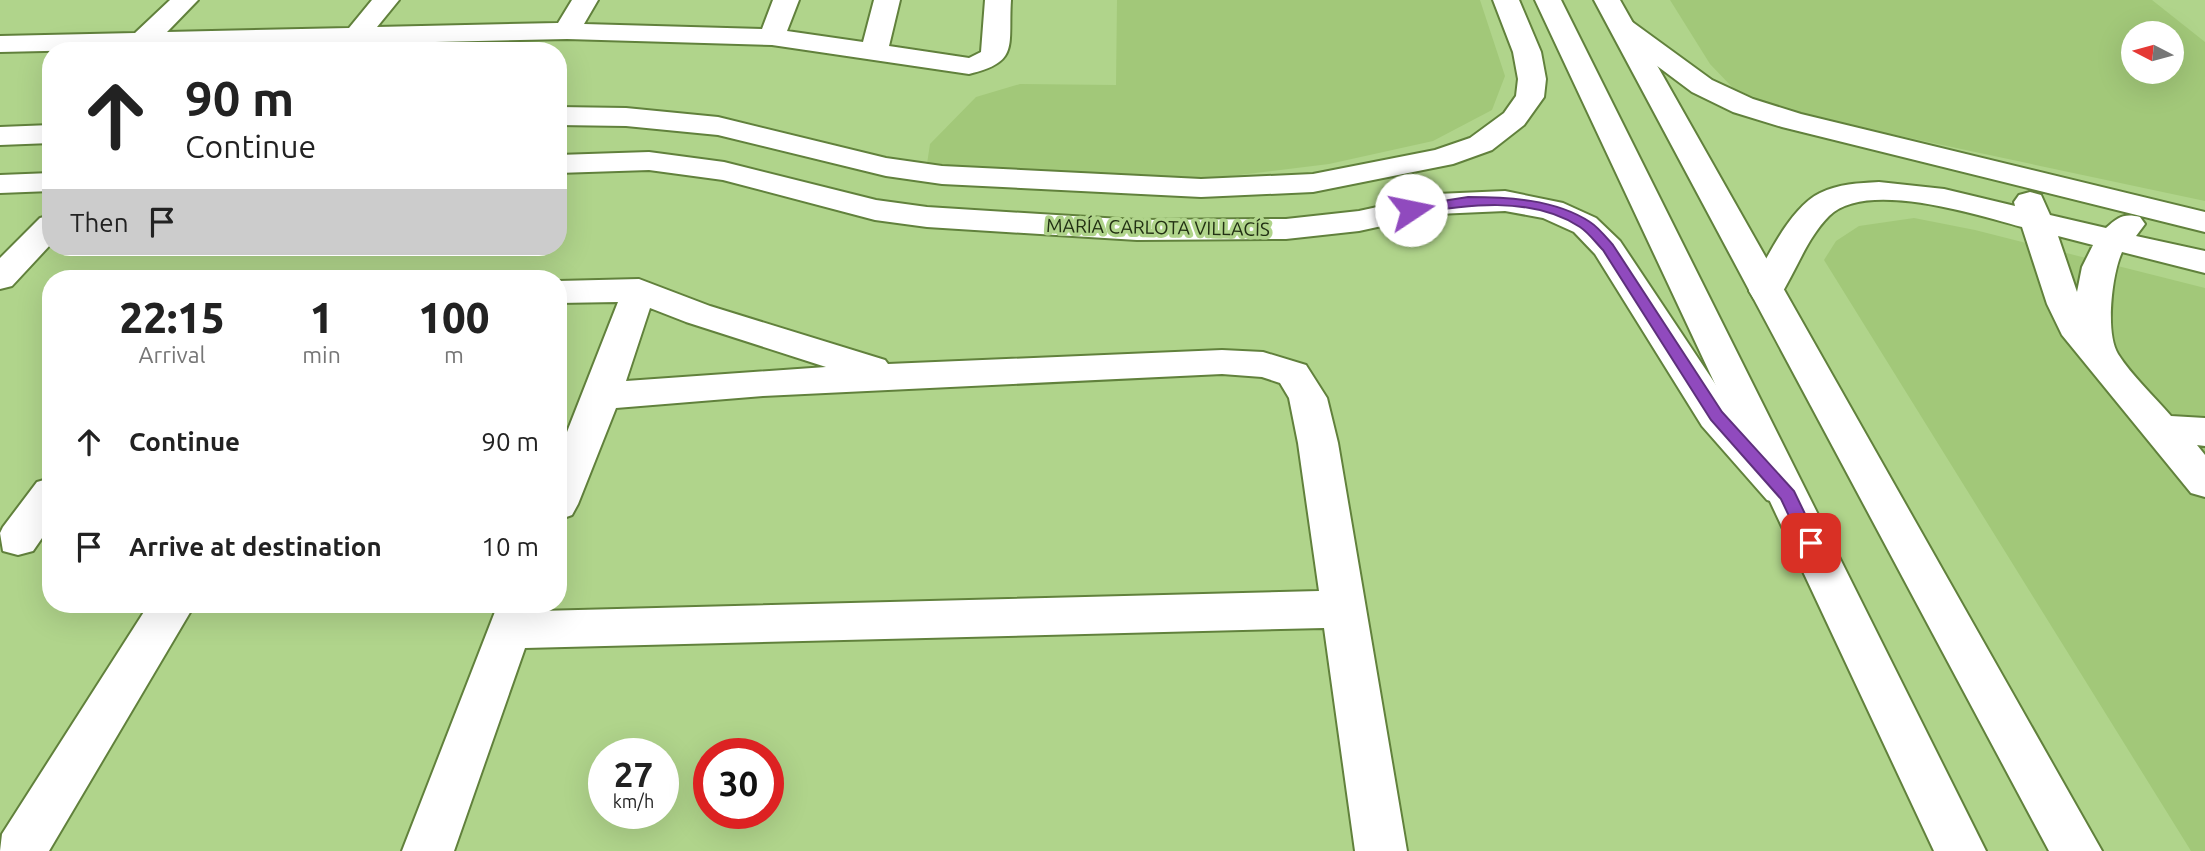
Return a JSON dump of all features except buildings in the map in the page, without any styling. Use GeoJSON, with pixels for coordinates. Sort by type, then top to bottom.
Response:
{"type":"FeatureCollection","features":[{"type":"Feature","properties":{"kind":"street"},"geometry":{"type":"LineString","coordinates":[[142,41],[185,0]]}},
{"type":"Feature","properties":{"kind":"street"},"geometry":{"type":"LineString","coordinates":[[356,36],[386,0]]}},
{"type":"Feature","properties":{"kind":"street"},"geometry":{"type":"LineString","coordinates":[[567,32],[585,0]]}},
{"type":"Feature","properties":{"kind":"street"},"geometry":{"type":"LineString","coordinates":[[772,37],[786,0]]}},
{"type":"Feature","properties":{"kind":"street"},"geometry":{"type":"LineString","coordinates":[[874,52],[887,0]]}},
{"type":"Feature","properties":{"kind":"street"},"geometry":{"type":"LineString","coordinates":[[95,42],[567,32],[772,37],[969,66],[985,62],[993,54],[998,0]]}},
{"type":"Feature","properties":{"kind":"street","name":"MARÍA CARLOTA VILLACÍS"},"geometry":{"type":"LineString","coordinates":[[567,116],[626,117],[718,126],[886,167],[942,175],[1201,188],[1313,183],[1442,158],[1481,144],[1514,120],[1530,97],[1532,79],[1527,52],[1506,0]]}},
{"type":"Feature","properties":{"kind":"street"},"geometry":{"type":"LineString","coordinates":[[1548,0],[1960,851]]}},
{"type":"Feature","properties":{"kind":"street"},"geometry":{"type":"LineString","coordinates":[[1614,13],[1687,76],[1714,93],[1748,107],[1792,121],[2205,222]]}},
{"type":"Feature","properties":{"kind":"street"},"geometry":{"type":"LineString","coordinates":[[1614,13],[2076,851]]}},
{"type":"Feature","properties":{"kind":"street"},"geometry":{"type":"LineString","coordinates":[[0,44],[42,43]]}},
{"type":"Feature","properties":{"kind":"street"},"geometry":{"type":"LineString","coordinates":[[0,136],[42,134]]}},
{"type":"Feature","properties":{"kind":"street","name":"MARÍA CARLOTA VILLACÍS"},"geometry":{"type":"LineString","coordinates":[[567,164],[649,161],[724,171],[846,203],[927,217],[1137,230],[1286,229],[1359,221],[1437,204],[1468,201],[1505,201],[1552,210],[1585,225],[1608,248],[1716,416],[1788,495]]}},
{"type":"Feature","properties":{"kind":"street"},"geometry":{"type":"LineString","coordinates":[[927,217],[942,175]]}},
{"type":"Feature","properties":{"kind":"street"},"geometry":{"type":"LineString","coordinates":[[2021,177],[2064,304],[2075,327],[2205,482]]}},
{"type":"Feature","properties":{"kind":"street"},"geometry":{"type":"LineString","coordinates":[[0,184],[42,182]]}},
{"type":"Feature","properties":{"kind":"street"},"geometry":{"type":"LineString","coordinates":[[1267,187],[1286,229]]}},
{"type":"Feature","properties":{"kind":"street"},"geometry":{"type":"LineString","coordinates":[[1766,291],[1811,216],[1831,200],[1856,193],[1896,193],[1950,200],[2205,262]]}},
{"type":"Feature","properties":{"kind":"street"},"geometry":{"type":"LineString","coordinates":[[2098,352],[2093,294],[2096,269],[2111,240],[2148,208]]}},
{"type":"Feature","properties":{"kind":"street"},"geometry":{"type":"LineString","coordinates":[[0,278],[42,234]]}},
{"type":"Feature","properties":{"kind":"street"},"geometry":{"type":"LineString","coordinates":[[567,292],[639,290],[698,314],[901,377]]}},
{"type":"Feature","properties":{"kind":"street"},"geometry":{"type":"LineString","coordinates":[[567,482],[602,396],[639,290]]}},
{"type":"Feature","properties":{"kind":"street"},"geometry":{"type":"LineString","coordinates":[[602,396],[750,384],[1222,362],[1263,365],[1293,374],[1308,398],[1318,443],[1381,851]]}},
{"type":"Feature","properties":{"kind":"street"},"geometry":{"type":"LineString","coordinates":[[2162,429],[2205,432]]}},
{"type":"Feature","properties":{"kind":"street"},"geometry":{"type":"LineString","coordinates":[[23,539],[42,508]]}},
{"type":"Feature","properties":{"kind":"street"},"geometry":{"type":"LineString","coordinates":[[428,851],[514,617],[1345,609]]}},
{"type":"Feature","properties":{"kind":"street"},"geometry":{"type":"LineString","coordinates":[[20,851],[167,613]]}},
{"type":"Feature","properties":{"kind":"shaded area"},"geometry":{"type":"Polygon","coordinates":[[[1117,0],[1480,0],[1505,76],[1492,110],[1433,141],[1329,164],[1214,178],[942,167],[927,164],[930,144],[976,97],[1020,84],[1116,85],[1117,0]]]}},
{"type":"Feature","properties":{"kind":"shaded area"},"geometry":{"type":"Polygon","coordinates":[[[1670,0],[2152,0],[2178,21],[2121,21],[2121,84],[2184,84],[2184,25],[2205,42],[2205,201],[1787,112],[1733,88],[1710,64],[1670,0]]]}},
{"type":"Feature","properties":{"kind":"shaded area"},"geometry":{"type":"Polygon","coordinates":[[[1914,218],[1975,230],[2205,288],[2205,851],[2191,851],[1824,260],[1836,241],[1859,226],[1914,218]]]}},
{"type":"Feature","properties":{"kind":"route"},"geometry":{"type":"LineString","coordinates":[[1411,210],[1468,201],[1505,201],[1552,210],[1585,225],[1608,248],[1716,416],[1788,495],[1811,543]]}}]}
